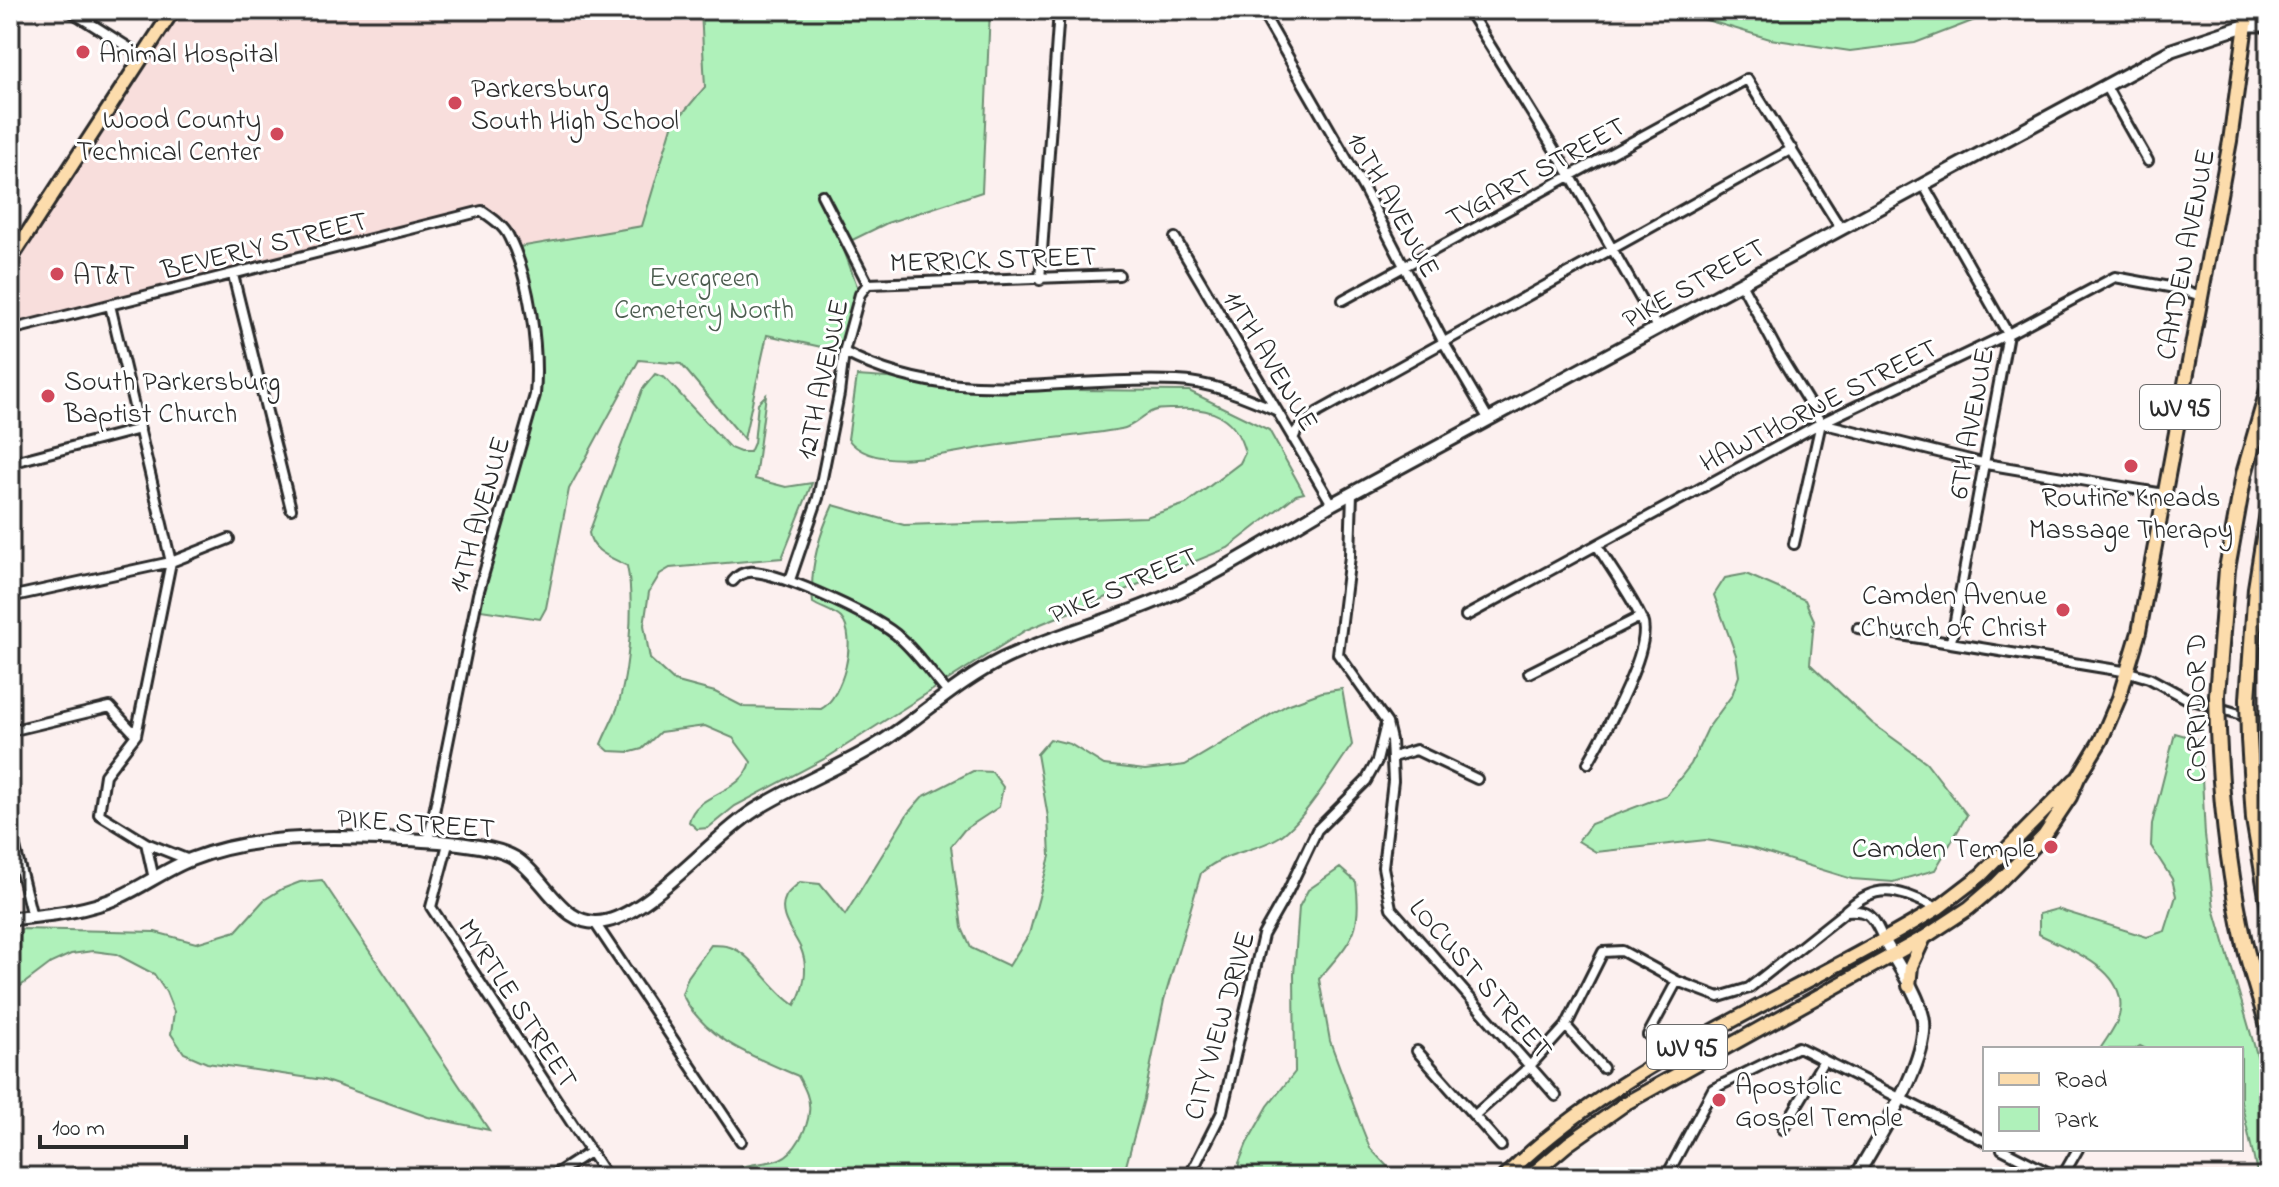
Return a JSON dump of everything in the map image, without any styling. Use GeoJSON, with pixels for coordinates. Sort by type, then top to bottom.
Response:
{"type":"FeatureCollection","features":[{"type":"Feature","properties":{"kind":"highway","name":"CORRIDOR D"},"geometry":{"type":"LineString","coordinates":[[2269,387],[2244,474],[2227,569],[2217,695],[2221,798],[2227,850],[2245,946],[2269,1029]]}},
{"type":"Feature","properties":{"kind":"highway","name":"CORRIDOR D"},"geometry":{"type":"LineString","coordinates":[[2269,506],[2256,588],[2248,699],[2254,819],[2269,908]]}},
{"type":"Feature","properties":{"kind":"main road"},"geometry":{"type":"LineString","coordinates":[[10,260],[173,10]]}},
{"type":"Feature","properties":{"kind":"main road","name":"CAMDEN AVENUE"},"geometry":{"type":"LineString","coordinates":[[1893,956],[1969,908],[2022,861],[2054,823],[2101,740],[2129,672],[2230,141],[2248,10]]}},
{"type":"Feature","properties":{"kind":"main road","name":"PIKE STREET"},"geometry":{"type":"LineString","coordinates":[[10,919],[101,905],[189,860],[213,852],[307,839],[359,838],[483,847],[508,853],[537,875],[567,913],[578,921],[609,921],[635,910],[729,828],[757,809],[876,745],[1002,660],[1168,596],[1352,493],[2172,50],[2247,25],[2269,25]]}},
{"type":"Feature","properties":{"kind":"main road","name":"CAMDEN AVENUE"},"geometry":{"type":"LineString","coordinates":[[1884,940],[1938,908],[1981,875],[2078,778]]}},
{"type":"Feature","properties":{"kind":"main road"},"geometry":{"type":"LineString","coordinates":[[1909,986],[1914,954],[1925,937]]}},
{"type":"Feature","properties":{"kind":"main road"},"geometry":{"type":"LineString","coordinates":[[1856,1177],[1919,1059],[1924,1043],[1922,1015],[1884,940]]}},
{"type":"Feature","properties":{"kind":"main road","name":"WV 95"},"geometry":{"type":"LineString","coordinates":[[1504,1177],[1556,1130],[1612,1090],[1884,940]]}},
{"type":"Feature","properties":{"kind":"main road","name":"WV 95"},"geometry":{"type":"LineString","coordinates":[[1529,1177],[1568,1144],[1626,1103],[1893,956]]}},
{"type":"Feature","properties":{"kind":"street"},"geometry":{"type":"LineString","coordinates":[[69,10],[142,56]]}},
{"type":"Feature","properties":{"kind":"street"},"geometry":{"type":"LineString","coordinates":[[1040,280],[1059,10]]}},
{"type":"Feature","properties":{"kind":"street","name":"10TH AVENUE"},"geometry":{"type":"LineString","coordinates":[[1261,10],[1489,420]]}},
{"type":"Feature","properties":{"kind":"street"},"geometry":{"type":"LineString","coordinates":[[1468,10],[1570,175],[1658,329]]}},
{"type":"Feature","properties":{"kind":"street","name":"TYGART STREET"},"geometry":{"type":"LineString","coordinates":[[1343,300],[1747,79],[1792,149]]}},
{"type":"Feature","properties":{"kind":"street"},"geometry":{"type":"LineString","coordinates":[[2105,85],[2148,161]]}},
{"type":"Feature","properties":{"kind":"street"},"geometry":{"type":"LineString","coordinates":[[1293,439],[1297,430],[1318,412],[1792,149],[1841,229]]}},
{"type":"Feature","properties":{"kind":"street","name":"6TH AVENUE"},"geometry":{"type":"LineString","coordinates":[[1923,184],[2008,334],[1951,642]]}},
{"type":"Feature","properties":{"kind":"street","name":"12TH AVENUE"},"geometry":{"type":"LineString","coordinates":[[790,580],[818,498],[839,394],[844,352],[860,294],[868,284],[822,195]]}},
{"type":"Feature","properties":{"kind":"street","name":"BEVERLY STREET"},"geometry":{"type":"LineString","coordinates":[[10,330],[482,211]]}},
{"type":"Feature","properties":{"kind":"street","name":"14TH AVENUE"},"geometry":{"type":"LineString","coordinates":[[428,842],[478,594],[535,395],[538,367],[525,283],[508,235],[482,211]]}},
{"type":"Feature","properties":{"kind":"street","name":"11TH AVENUE"},"geometry":{"type":"LineString","coordinates":[[1175,238],[1332,504]]}},
{"type":"Feature","properties":{"kind":"street"},"geometry":{"type":"LineString","coordinates":[[233,275],[291,509]]}},
{"type":"Feature","properties":{"kind":"street","name":"MERRICK STREET"},"geometry":{"type":"LineString","coordinates":[[868,284],[1119,275]]}},
{"type":"Feature","properties":{"kind":"street","name":"HAWTHORNE STREET"},"geometry":{"type":"LineString","coordinates":[[1466,616],[1821,423],[2008,334],[2115,277],[2201,296]]}},
{"type":"Feature","properties":{"kind":"street"},"geometry":{"type":"LineString","coordinates":[[1741,283],[1821,423],[1794,544]]}},
{"type":"Feature","properties":{"kind":"street"},"geometry":{"type":"LineString","coordinates":[[110,305],[171,562],[136,735],[105,775],[99,814],[146,843],[189,860]]}},
{"type":"Feature","properties":{"kind":"street"},"geometry":{"type":"LineString","coordinates":[[844,352],[918,381],[984,388],[1179,381],[1239,394],[1276,410]]}},
{"type":"Feature","properties":{"kind":"street"},"geometry":{"type":"LineString","coordinates":[[1821,423],[1986,464],[2164,494]]}},
{"type":"Feature","properties":{"kind":"street"},"geometry":{"type":"LineString","coordinates":[[10,463],[140,429]]}},
{"type":"Feature","properties":{"kind":"street"},"geometry":{"type":"LineString","coordinates":[[1352,493],[1350,556],[1338,654],[1387,723]]}},
{"type":"Feature","properties":{"kind":"street"},"geometry":{"type":"LineString","coordinates":[[10,597],[171,562],[229,539]]}},
{"type":"Feature","properties":{"kind":"street"},"geometry":{"type":"LineString","coordinates":[[1588,763],[1624,695],[1645,637],[1640,617],[1597,545]]}},
{"type":"Feature","properties":{"kind":"street"},"geometry":{"type":"LineString","coordinates":[[733,581],[740,573],[753,572],[790,580],[899,636],[949,694]]}},
{"type":"Feature","properties":{"kind":"street"},"geometry":{"type":"LineString","coordinates":[[1529,673],[1640,617]]}},
{"type":"Feature","properties":{"kind":"street"},"geometry":{"type":"LineString","coordinates":[[1858,628],[2129,672],[2149,678],[2186,698],[2269,723]]}},
{"type":"Feature","properties":{"kind":"street"},"geometry":{"type":"LineString","coordinates":[[10,731],[110,707],[136,735]]}},
{"type":"Feature","properties":{"kind":"street","name":"LOCUST STREET"},"geometry":{"type":"LineString","coordinates":[[1387,723],[1393,757],[1393,781],[1383,867],[1391,908],[1556,1096]]}},
{"type":"Feature","properties":{"kind":"street","name":"CITY VIEW DRIVE"},"geometry":{"type":"LineString","coordinates":[[1189,1177],[1222,1112],[1263,935],[1317,830],[1366,781],[1377,761],[1387,723]]}},
{"type":"Feature","properties":{"kind":"street"},"geometry":{"type":"LineString","coordinates":[[1393,757],[1416,750],[1477,779]]}},
{"type":"Feature","properties":{"kind":"street"},"geometry":{"type":"LineString","coordinates":[[10,827],[32,917]]}},
{"type":"Feature","properties":{"kind":"street"},"geometry":{"type":"LineString","coordinates":[[146,843],[154,879]]}},
{"type":"Feature","properties":{"kind":"street","name":"MYRTLE STREET"},"geometry":{"type":"LineString","coordinates":[[448,844],[431,907],[607,1177]]}},
{"type":"Feature","properties":{"kind":"street"},"geometry":{"type":"LineString","coordinates":[[1475,1115],[1529,1067],[1566,1026],[1603,952],[1622,951],[1677,981],[1719,997],[1749,988],[1862,895],[1888,891],[1938,908]]}},
{"type":"Feature","properties":{"kind":"street"},"geometry":{"type":"LineString","coordinates":[[1846,911],[1866,912],[1872,916],[1884,940]]}},
{"type":"Feature","properties":{"kind":"street"},"geometry":{"type":"LineString","coordinates":[[595,923],[741,1141]]}},
{"type":"Feature","properties":{"kind":"street"},"geometry":{"type":"LineString","coordinates":[[1648,1035],[1677,981]]}},
{"type":"Feature","properties":{"kind":"street"},"geometry":{"type":"LineString","coordinates":[[1566,1026],[1603,1068]]}},
{"type":"Feature","properties":{"kind":"street"},"geometry":{"type":"LineString","coordinates":[[1666,1177],[1713,1089],[1798,1047],[1983,1140]]}},
{"type":"Feature","properties":{"kind":"street"},"geometry":{"type":"LineString","coordinates":[[1417,1051],[1501,1146]]}},
{"type":"Feature","properties":{"kind":"street"},"geometry":{"type":"LineString","coordinates":[[1783,1129],[1824,1060]]}},
{"type":"Feature","properties":{"kind":"street"},"geometry":{"type":"LineString","coordinates":[[2006,1151],[2059,1177],[2077,1151]]}},
{"type":"Feature","properties":{"kind":"street"},"geometry":{"type":"LineString","coordinates":[[551,1177],[590,1152]]}},
{"type":"Feature","properties":{"kind":"street"},"geometry":{"type":"LineString","coordinates":[[341,1177],[385,1173],[404,1177]]}},
{"type":"Feature","properties":{"kind":"shaded area","name":"Parkersburg South High School"},"geometry":{"type":"Polygon","coordinates":[[[173,10],[772,10],[822,195],[513,248],[508,235],[482,211],[10,330],[10,260],[173,10]]]}},
{"type":"Feature","properties":{"kind":"green space","name":"Evergreen Cemetery North"},"geometry":{"type":"Polygon","coordinates":[[[701,10],[990,10],[982,192],[887,223],[842,245],[860,294],[844,352],[767,335],[744,439],[681,364],[639,360],[569,489],[546,608],[540,619],[474,609],[535,395],[536,358],[532,321],[513,248],[642,226],[672,126],[705,87],[701,10]]]}},
{"type":"Feature","properties":{"kind":"green space"},"geometry":{"type":"Polygon","coordinates":[[[1673,10],[2001,10],[1915,43],[1850,51],[1770,39],[1673,10]]]}},
{"type":"Feature","properties":{"kind":"green space"},"geometry":{"type":"Polygon","coordinates":[[[655,374],[665,378],[730,448],[740,452],[750,452],[754,443],[758,403],[766,395],[755,479],[786,487],[812,483],[782,558],[670,568],[660,574],[649,592],[644,625],[650,659],[674,681],[715,692],[744,707],[821,709],[836,693],[846,667],[846,627],[841,618],[813,603],[812,591],[816,553],[833,505],[904,525],[1146,517],[1186,504],[1240,463],[1245,453],[1236,431],[1221,417],[1202,410],[1158,409],[1121,429],[920,458],[878,457],[861,450],[848,439],[857,376],[1070,390],[1189,391],[1269,430],[1304,493],[1296,495],[1228,548],[1026,630],[828,757],[735,806],[708,828],[697,829],[689,822],[693,812],[738,781],[751,762],[733,738],[705,726],[660,732],[642,749],[631,752],[609,751],[601,744],[617,709],[625,677],[630,638],[630,598],[627,566],[598,549],[589,533],[642,390],[655,374]]]}},
{"type":"Feature","properties":{"kind":"green space"},"geometry":{"type":"Polygon","coordinates":[[[1746,574],[1805,600],[1814,620],[1810,664],[1872,723],[1926,762],[1967,815],[1935,870],[1893,882],[1852,879],[1751,848],[1706,840],[1596,852],[1578,841],[1591,824],[1667,795],[1691,764],[1708,728],[1732,695],[1739,676],[1736,655],[1714,595],[1725,578],[1746,574]]]}},
{"type":"Feature","properties":{"kind":"green space"},"geometry":{"type":"Polygon","coordinates":[[[1342,689],[1352,745],[1308,808],[1279,837],[1220,860],[1201,873],[1164,1000],[1144,1099],[1123,1177],[727,1177],[738,1168],[786,1156],[803,1132],[809,1107],[798,1076],[732,1045],[691,1010],[682,994],[688,977],[711,945],[728,946],[747,957],[795,1005],[803,985],[805,964],[783,910],[787,894],[800,882],[820,884],[845,915],[908,813],[922,797],[973,771],[992,772],[1003,787],[999,807],[964,830],[951,846],[962,928],[971,948],[1009,966],[1029,934],[1050,856],[1048,817],[1037,754],[1050,739],[1070,744],[1104,765],[1145,770],[1185,765],[1287,705],[1322,692],[1342,689]]]}},
{"type":"Feature","properties":{"kind":"green space"},"geometry":{"type":"Polygon","coordinates":[[[2175,733],[2200,740],[2205,835],[2214,908],[2269,1096],[2269,1177],[2258,1177],[2243,1110],[2243,1047],[2101,1047],[2119,1016],[2120,1000],[2116,986],[2095,964],[2039,934],[2039,914],[2057,909],[2147,937],[2165,931],[2176,896],[2172,879],[2151,846],[2152,824],[2175,733]]]}},
{"type":"Feature","properties":{"kind":"green space"},"geometry":{"type":"Polygon","coordinates":[[[1340,868],[1356,882],[1358,914],[1352,936],[1319,979],[1330,1041],[1370,1148],[1397,1177],[1238,1177],[1239,1163],[1247,1143],[1268,1106],[1295,1072],[1294,975],[1299,907],[1308,890],[1340,868]]]}},
{"type":"Feature","properties":{"kind":"green space"},"geometry":{"type":"Polygon","coordinates":[[[322,880],[489,1130],[428,1117],[323,1080],[207,1063],[184,1053],[171,1034],[174,1012],[154,974],[116,954],[93,951],[71,954],[51,963],[10,994],[10,978],[15,976],[21,929],[155,932],[196,943],[236,931],[264,900],[282,889],[300,882],[322,880]]]}},
{"type":"Feature","properties":{"kind":"place","name":"Animal Hospital"},"geometry":{"type":"Point","coordinates":[83,52]}},
{"type":"Feature","properties":{"kind":"place","name":"Parkersburg South High School"},"geometry":{"type":"Point","coordinates":[455,103]}},
{"type":"Feature","properties":{"kind":"place","name":"Wood County Technical Center"},"geometry":{"type":"Point","coordinates":[277,134]}},
{"type":"Feature","properties":{"kind":"place","name":"AT&T"},"geometry":{"type":"Point","coordinates":[57,274]}},
{"type":"Feature","properties":{"kind":"place","name":"South Parkersburg Baptist Church"},"geometry":{"type":"Point","coordinates":[48,396]}},
{"type":"Feature","properties":{"kind":"place","name":"Routine Kneads Massage Therapy"},"geometry":{"type":"Point","coordinates":[2131,466]}},
{"type":"Feature","properties":{"kind":"place","name":"Camden Avenue Church of Christ"},"geometry":{"type":"Point","coordinates":[2063,610]}},
{"type":"Feature","properties":{"kind":"place","name":"Camden Temple"},"geometry":{"type":"Point","coordinates":[2051,847]}},
{"type":"Feature","properties":{"kind":"place","name":"Apostolic Gospel Temple"},"geometry":{"type":"Point","coordinates":[1719,1100]}}]}
